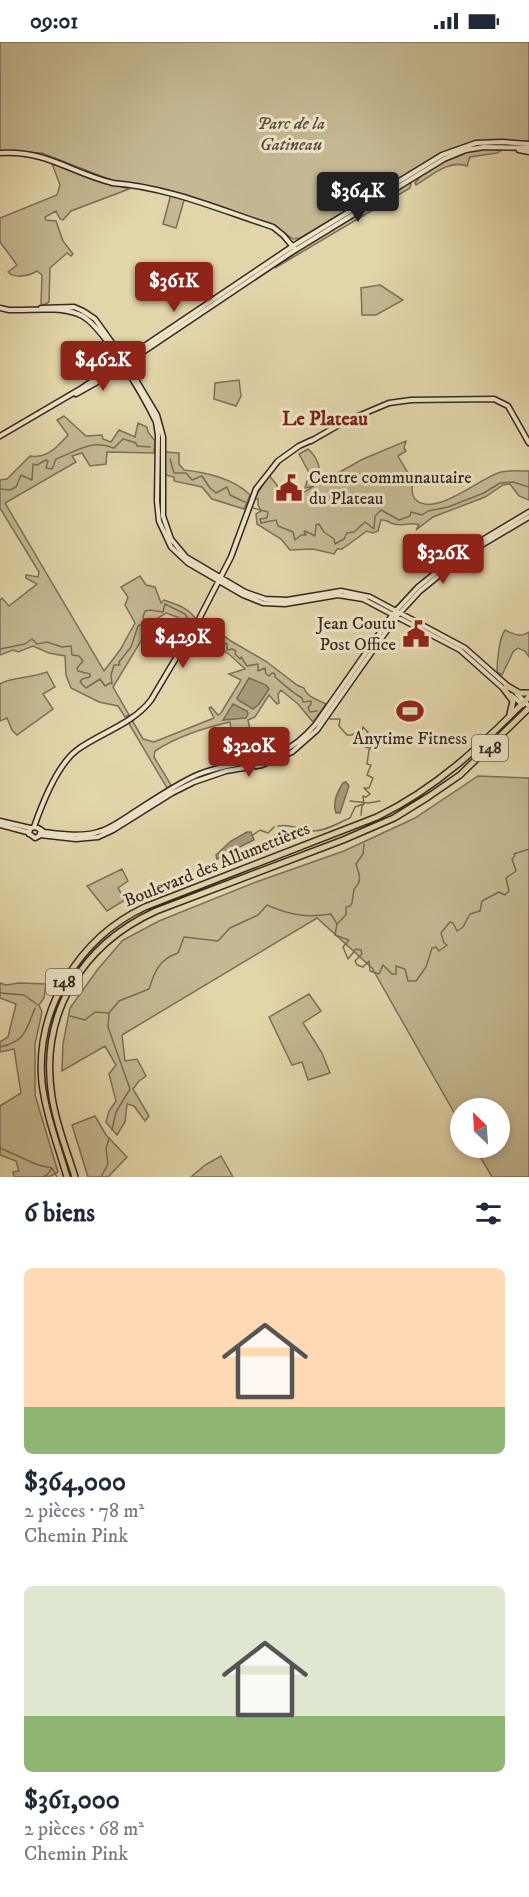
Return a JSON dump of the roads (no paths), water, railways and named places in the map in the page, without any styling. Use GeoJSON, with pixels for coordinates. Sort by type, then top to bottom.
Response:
{"type":"FeatureCollection","features":[{"type":"Feature","properties":{"kind":"highway"},"geometry":{"type":"LineString","coordinates":[[506,687],[519,693],[527,703]]}},
{"type":"Feature","properties":{"kind":"highway"},"geometry":{"type":"LineString","coordinates":[[503,724],[513,706],[506,687]]}},
{"type":"Feature","properties":{"kind":"highway","name":"Boulevard des Allumettières"},"geometry":{"type":"LineString","coordinates":[[67,1177],[44,1099],[43,1044],[56,998],[65,980],[88,948],[124,918],[155,903],[376,817],[401,805],[449,774],[527,703]]}},
{"type":"Feature","properties":{"kind":"highway","name":"Boulevard des Allumettières"},"geometry":{"type":"LineString","coordinates":[[75,1177],[54,1110],[49,1077],[57,1017],[67,993],[89,958],[127,926],[156,911],[381,824],[408,810],[460,775],[527,703]]}},
{"type":"Feature","properties":{"kind":"highway"},"geometry":{"type":"LineString","coordinates":[[229,874],[232,882]]}},
{"type":"Feature","properties":{"kind":"main road"},"geometry":{"type":"LineString","coordinates":[[294,248],[448,157],[474,148],[502,144],[529,146]]}},
{"type":"Feature","properties":{"kind":"main road"},"geometry":{"type":"LineString","coordinates":[[0,153],[23,153],[42,157],[112,183],[185,197],[273,227],[293,241],[299,240],[442,155],[467,145],[529,146]]}},
{"type":"Feature","properties":{"kind":"main road"},"geometry":{"type":"LineString","coordinates":[[0,436],[124,363],[336,218]]}},
{"type":"Feature","properties":{"kind":"main road"},"geometry":{"type":"LineString","coordinates":[[284,235],[294,248]]}},
{"type":"Feature","properties":{"kind":"main road"},"geometry":{"type":"LineString","coordinates":[[0,308],[66,311],[86,317],[95,325],[124,363],[158,428],[158,509],[164,534],[180,557],[244,594],[274,603],[346,595],[363,598],[397,614],[460,650],[527,703]]}},
{"type":"Feature","properties":{"kind":"main road"},"geometry":{"type":"LineString","coordinates":[[29,834],[36,828],[39,812],[68,758],[79,748],[142,711],[151,700],[198,621],[231,557],[254,493],[272,467],[287,453],[344,422],[389,403],[411,400],[494,399],[502,401],[508,406],[529,443]]}},
{"type":"Feature","properties":{"kind":"main road"},"geometry":{"type":"LineString","coordinates":[[0,823],[77,835],[102,831],[176,786],[203,773],[254,767],[275,761],[292,752],[317,730],[397,614],[422,583],[440,567],[476,543],[529,512]]}},
{"type":"Feature","properties":{"kind":"main road"},"geometry":{"type":"LineString","coordinates":[[397,614],[441,572],[529,517]]}},
{"type":"Feature","properties":{"kind":"main road"},"geometry":{"type":"LineString","coordinates":[[0,823],[34,838],[40,835],[76,839],[103,835],[181,788],[226,769]]}},
{"type":"Feature","properties":{"kind":"main road"},"geometry":{"type":"LineString","coordinates":[[36,828],[40,835]]}},
{"type":"Feature","properties":{"kind":"waterway"},"geometry":{"type":"LineString","coordinates":[[0,489],[10,490],[16,487],[21,475],[32,480],[33,464],[37,465],[46,460],[48,461],[46,468],[52,469],[56,459],[90,445],[114,448],[123,439],[136,443],[137,446],[150,447]]}},
{"type":"Feature","properties":{"kind":"waterway"},"geometry":{"type":"LineString","coordinates":[[170,459],[174,473],[186,473],[192,480],[202,476],[216,493],[227,487],[230,495],[245,502]]}},
{"type":"Feature","properties":{"kind":"waterway"},"geometry":{"type":"LineString","coordinates":[[253,508],[268,512],[267,518],[260,519],[261,523],[276,520],[278,526],[293,532],[295,540],[301,535],[306,535],[305,531],[315,536],[316,525],[319,524],[324,532],[334,539],[335,544],[365,522],[374,529],[375,516],[381,510],[399,520],[410,516],[411,512],[422,515],[428,511],[448,507],[484,493],[500,483],[513,482],[529,487]]}},
{"type":"Feature","properties":{"kind":"waterway"},"geometry":{"type":"LineString","coordinates":[[0,649],[25,644],[32,639],[37,644],[47,642],[62,647],[71,646],[72,655],[79,656],[83,661],[77,668],[78,671],[90,674],[90,677],[80,682],[86,688],[100,679],[105,686],[112,684],[111,675],[114,665],[120,665],[119,662],[131,647],[138,626],[145,623],[143,617],[145,611],[163,612],[165,604],[185,614],[191,624]]}},
{"type":"Feature","properties":{"kind":"waterway"},"geometry":{"type":"LineString","coordinates":[[199,627],[220,643],[227,644],[227,650],[236,651],[235,654],[240,659],[241,657],[247,666],[258,664],[258,671],[265,668],[269,676],[272,673],[275,674],[275,677],[302,698],[303,702],[311,701],[308,708],[310,712],[317,711]]}},
{"type":"Feature","properties":{"kind":"waterway"},"geometry":{"type":"LineString","coordinates":[[330,719],[340,719],[339,726],[347,735],[352,735],[362,730],[363,727],[368,732],[361,735],[360,739],[371,739],[364,746],[368,748],[373,744],[369,750],[367,764],[371,765],[367,775],[373,778],[369,788],[364,788],[370,794],[363,796],[364,804],[361,815]]}},
{"type":"Feature","properties":{"kind":"waterway"},"geometry":{"type":"LineString","coordinates":[[350,801],[369,803],[380,801]]}},
{"type":"Feature","properties":{"kind":"waterway"},"geometry":{"type":"LineString","coordinates":[[278,826],[287,825],[312,831],[322,830],[350,818],[355,807],[363,804]]}},
{"type":"Feature","properties":{"kind":"waterway"},"geometry":{"type":"LineString","coordinates":[[253,835],[260,830],[268,833],[274,827]]}},
{"type":"Feature","properties":{"kind":"waterway"},"geometry":{"type":"LineString","coordinates":[[364,844],[363,854],[356,864],[360,877],[359,883],[354,889],[352,903],[346,907],[346,915],[337,924],[335,935],[349,940],[343,947],[348,959],[356,949],[361,950],[362,954],[355,961],[357,965],[363,967],[369,961],[370,971],[379,974],[383,965],[392,974],[396,974],[396,966],[405,969],[408,981],[416,981],[426,967],[432,948],[436,947],[439,951],[447,945],[441,933],[450,922],[457,931],[463,927],[470,914],[480,911],[482,901],[499,892],[505,895],[509,891],[506,878],[516,871],[512,859],[514,854],[529,849]]}},
{"type":"Feature","properties":{"kind":"waterway"},"geometry":{"type":"LineString","coordinates":[[70,1016],[85,1020],[95,1012],[109,1013],[119,1001],[149,989],[159,966],[167,958],[178,953],[184,937],[218,941],[230,928],[258,915],[267,905],[298,915],[331,914],[337,924]]}},
{"type":"Feature","properties":{"kind":"waterway"},"geometry":{"type":"LineString","coordinates":[[0,993],[24,995],[38,1005]]}},
{"type":"Feature","properties":{"kind":"waterway"},"geometry":{"type":"LineString","coordinates":[[0,1047],[9,1045],[24,1034],[35,1008]]}},
{"type":"Feature","properties":{"kind":"waterway"},"geometry":{"type":"LineString","coordinates":[[109,1013],[108,1027],[130,1089],[116,1112],[112,1130]]}},
{"type":"Feature","properties":{"kind":"waterway"},"geometry":{"type":"LineString","coordinates":[[101,1177],[108,1164],[106,1149],[109,1138]]}},
{"type":"Feature","properties":{"kind":"waterway"},"geometry":{"type":"LineString","coordinates":[[0,1148],[38,1165],[52,1168],[57,1177]]}},
{"type":"Feature","properties":{"kind":"waterway"},"geometry":{"type":"LineString","coordinates":[[42,1177],[47,1175],[52,1168]]}},
{"type":"Feature","properties":{"kind":"place","name":"Centre communautaire du Plateau"},"geometry":{"type":"Point","coordinates":[289,488]}},
{"type":"Feature","properties":{"kind":"place","name":"Jean Coutu Post Office"},"geometry":{"type":"Point","coordinates":[416,634]}},
{"type":"Feature","properties":{"kind":"place","name":"Anytime Fitness"},"geometry":{"type":"Point","coordinates":[410,711]}},
{"type":"Feature","properties":{"kind":"district","name":"Le Plateau"},"geometry":{"type":"Point","coordinates":[325,419]}},
{"type":"Feature","properties":{"kind":"park label","name":"Parc de la Gatineau"},"geometry":{"type":"Point","coordinates":[291,134]}}]}
